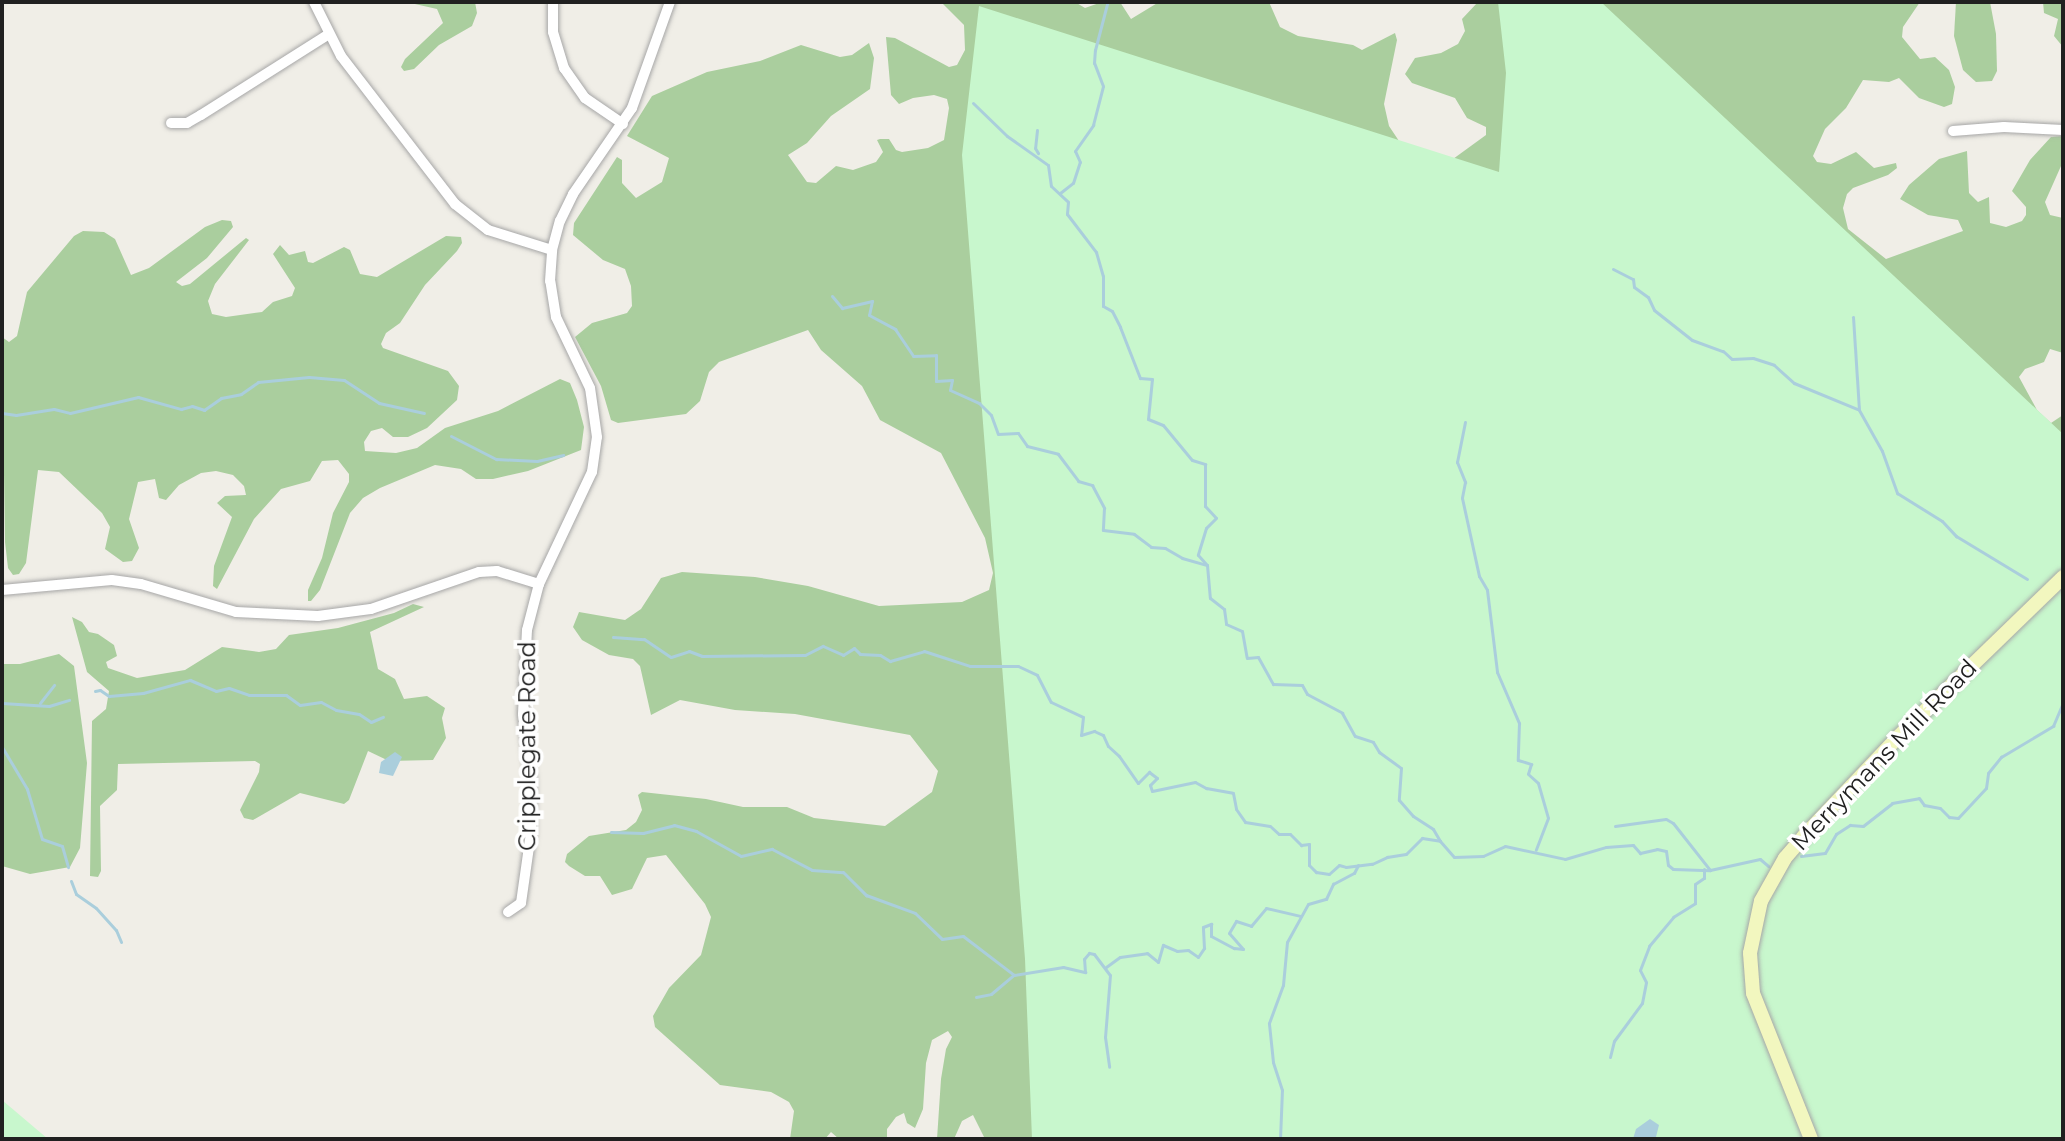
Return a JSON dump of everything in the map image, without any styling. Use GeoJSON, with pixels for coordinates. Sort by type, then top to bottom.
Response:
{"type":"FeatureCollection","features":[{"type":"Feature","properties":{"kind":"street"},"geometry":{"type":"LineString","coordinates":[[314,2],[341,56],[455,204],[488,230],[552,250]]}},
{"type":"Feature","properties":{"kind":"street"},"geometry":{"type":"LineString","coordinates":[[553,2],[553,32],[564,68],[585,98],[623,124]]}},
{"type":"Feature","properties":{"kind":"street","name":"Cripplegate Road"},"geometry":{"type":"LineString","coordinates":[[508,912],[521,903],[531,833],[523,671],[527,630],[539,584],[592,472],[597,437],[590,388],[556,317],[550,281],[552,250],[565,207],[623,124],[644,80],[670,2]]}},
{"type":"Feature","properties":{"kind":"street"},"geometry":{"type":"LineString","coordinates":[[171,123],[187,123],[329,34]]}},
{"type":"Feature","properties":{"kind":"street"},"geometry":{"type":"LineString","coordinates":[[1953,131],[2004,127],[2063,130]]}},
{"type":"Feature","properties":{"kind":"street"},"geometry":{"type":"LineString","coordinates":[[2,590],[112,580],[141,584],[227,611],[318,616],[371,609],[479,572],[497,571],[539,584]]}},
{"type":"Feature","properties":{"kind":"street","name":"Merrymans Mill Road"},"geometry":{"type":"LineString","coordinates":[[1811,1139],[1753,993],[1750,953],[1761,901],[1785,858],[1804,836],[1906,729],[2063,577]]}},
{"type":"Feature","properties":{"kind":"green space"},"geometry":{"type":"Polygon","coordinates":[[[406,2],[475,2],[477,13],[472,26],[439,45],[414,69],[404,71],[401,67],[405,59],[443,23],[437,9],[406,2]]]}},
{"type":"Feature","properties":{"kind":"green space"},"geometry":{"type":"Polygon","coordinates":[[[941,2],[1075,2],[1085,8],[1102,2],[1120,2],[1131,19],[1159,2],[1269,2],[1280,27],[1298,36],[1353,45],[1362,50],[1395,33],[1397,40],[1384,104],[1389,126],[1403,147],[1453,159],[1486,135],[1486,127],[1467,118],[1455,98],[1412,83],[1405,74],[1415,58],[1441,53],[1458,44],[1465,31],[1462,19],[1478,2],[1920,2],[1903,27],[1902,37],[1920,59],[1935,57],[1949,70],[1955,87],[1952,104],[1944,107],[1919,98],[1899,78],[1889,82],[1863,80],[1846,108],[1825,129],[1813,156],[1817,162],[1831,164],[1856,152],[1874,168],[1896,163],[1897,168],[1888,175],[1853,188],[1847,194],[1843,208],[1848,229],[1886,259],[1963,231],[1958,220],[1928,215],[1900,199],[1909,185],[1939,159],[1967,151],[1969,193],[1978,202],[1989,197],[1990,223],[2006,227],[2022,221],[2026,215],[2026,207],[2012,191],[2030,160],[2051,137],[2063,136],[2061,166],[2045,202],[2050,215],[2063,218],[2063,353],[2050,349],[2044,362],[2025,369],[2019,377],[2037,410],[2051,423],[2063,415],[2063,563],[1794,1139],[985,1139],[973,1115],[962,1121],[954,1139],[937,1139],[941,1079],[946,1049],[952,1037],[948,1031],[932,1040],[926,1063],[923,1109],[915,1128],[907,1123],[904,1113],[896,1117],[887,1129],[887,1139],[839,1139],[831,1132],[825,1139],[790,1139],[794,1111],[789,1102],[771,1092],[720,1085],[655,1027],[653,1016],[669,988],[701,955],[711,917],[705,904],[666,855],[647,858],[632,889],[612,895],[600,876],[585,876],[569,866],[565,862],[567,854],[589,836],[626,830],[636,822],[642,810],[638,795],[642,792],[706,799],[743,807],[787,807],[814,818],[885,826],[932,792],[938,771],[910,735],[795,714],[735,710],[680,700],[651,715],[640,666],[633,659],[609,655],[582,640],[573,627],[579,612],[625,620],[641,609],[661,578],[682,572],[755,577],[808,586],[879,606],[962,602],[989,590],[993,573],[985,538],[941,453],[880,420],[862,386],[821,350],[808,330],[719,362],[709,372],[700,401],[686,414],[618,423],[611,420],[601,386],[575,337],[592,323],[627,313],[632,306],[631,286],[625,269],[603,260],[573,235],[574,223],[617,157],[622,160],[622,183],[636,198],[662,182],[669,158],[627,136],[652,96],[707,72],[760,61],[801,45],[840,57],[852,55],[869,43],[874,58],[870,89],[831,116],[807,143],[788,155],[807,182],[816,183],[836,166],[853,170],[876,162],[883,152],[877,140],[880,139],[889,139],[896,150],[902,152],[928,148],[944,140],[949,108],[947,99],[934,95],[899,104],[891,95],[886,37],[895,38],[949,67],[957,65],[965,50],[964,25],[941,2]]]}},
{"type":"Feature","properties":{"kind":"green space"},"geometry":{"type":"Polygon","coordinates":[[[1498,2],[1601,2],[2063,434],[2063,1139],[1032,1139],[1025,959],[962,155],[979,6],[1499,172],[1506,73],[1498,2]]]}},
{"type":"Feature","properties":{"kind":"green space"},"geometry":{"type":"Polygon","coordinates":[[[1956,2],[1990,2],[1996,34],[1997,71],[1992,81],[1976,82],[1963,70],[1954,36],[1956,2]]]}},
{"type":"Feature","properties":{"kind":"green space"},"geometry":{"type":"Polygon","coordinates":[[[2043,2],[2063,4],[2063,47],[2054,36],[2058,19],[2044,13],[2043,2]]]}},
{"type":"Feature","properties":{"kind":"green space"},"geometry":{"type":"Polygon","coordinates":[[[222,220],[231,221],[233,227],[207,258],[176,282],[182,286],[190,284],[246,238],[249,240],[215,284],[208,301],[212,314],[226,317],[262,312],[273,302],[292,296],[295,288],[273,254],[280,245],[289,255],[305,251],[308,262],[313,263],[344,247],[350,250],[360,274],[377,277],[446,236],[461,237],[462,243],[457,251],[425,285],[400,323],[386,333],[381,344],[383,348],[448,371],[459,386],[457,400],[427,428],[408,437],[393,437],[382,428],[371,431],[364,442],[365,451],[396,453],[417,448],[445,428],[498,411],[560,379],[570,383],[577,400],[584,427],[581,450],[528,471],[493,479],[476,479],[461,469],[435,465],[380,488],[363,498],[350,513],[320,590],[311,601],[308,601],[308,590],[322,558],[333,513],[349,482],[349,474],[338,460],[322,461],[310,481],[281,489],[254,519],[217,589],[213,586],[214,566],[232,517],[217,503],[225,496],[246,495],[244,486],[233,475],[216,471],[201,473],[179,485],[166,500],[159,498],[155,479],[138,482],[129,519],[139,548],[132,561],[123,562],[105,549],[110,527],[102,513],[59,472],[38,470],[26,563],[19,574],[13,575],[8,568],[5,542],[2,337],[9,342],[17,336],[27,292],[74,236],[83,231],[104,232],[115,239],[131,275],[149,268],[205,227],[222,220]]]}},
{"type":"Feature","properties":{"kind":"green space"},"geometry":{"type":"Polygon","coordinates":[[[413,604],[424,607],[370,632],[378,669],[395,679],[404,699],[427,696],[445,708],[442,718],[446,738],[433,760],[389,761],[368,751],[349,800],[344,804],[300,793],[253,820],[244,818],[240,810],[259,772],[260,764],[255,761],[118,764],[117,790],[100,806],[101,871],[98,877],[90,876],[92,721],[106,709],[109,691],[87,672],[72,617],[82,622],[89,632],[114,645],[117,656],[106,662],[108,668],[137,678],[185,670],[222,647],[259,652],[276,649],[289,635],[338,628],[394,613],[413,604]]]}},
{"type":"Feature","properties":{"kind":"green space"},"geometry":{"type":"Polygon","coordinates":[[[59,654],[74,666],[87,763],[80,848],[70,867],[30,874],[2,866],[2,664],[20,664],[59,654]]]}},
{"type":"Feature","properties":{"kind":"green space"},"geometry":{"type":"Polygon","coordinates":[[[2,1100],[48,1139],[2,1139],[2,1100]]]}},
{"type":"Feature","properties":{"kind":"water"},"geometry":{"type":"Polygon","coordinates":[[[395,752],[402,757],[393,776],[379,773],[381,762],[395,752]]]}},
{"type":"Feature","properties":{"kind":"water"},"geometry":{"type":"Polygon","coordinates":[[[1650,1119],[1659,1125],[1656,1137],[1633,1139],[1636,1129],[1650,1119]]]}},
{"type":"Feature","properties":{"kind":"waterway"},"geometry":{"type":"LineString","coordinates":[[1060,193],[1073,183],[1080,162],[1075,151],[1093,125],[1103,86],[1094,63],[1107,4]]}},
{"type":"Feature","properties":{"kind":"waterway"},"geometry":{"type":"LineString","coordinates":[[973,103],[1007,136],[1048,165],[1051,186],[1068,202],[1067,214],[1096,252],[1103,276],[1103,306],[1112,311],[1140,378],[1152,379],[1148,419],[1163,425],[1192,460],[1205,464],[1205,506],[1216,518],[1206,528],[1198,555],[1207,565],[1210,598],[1224,609],[1226,624],[1242,631],[1247,658],[1258,657],[1273,684],[1302,685],[1307,694],[1342,713],[1355,736],[1373,742],[1379,752],[1401,768],[1399,800],[1413,816],[1433,829],[1440,841]]}},
{"type":"Feature","properties":{"kind":"waterway"},"geometry":{"type":"LineString","coordinates":[[1037,130],[1035,148],[1038,153]]}},
{"type":"Feature","properties":{"kind":"waterway"},"geometry":{"type":"LineString","coordinates":[[1613,269],[1633,279],[1634,287],[1648,297],[1654,310],[1692,340],[1723,351],[1732,359],[1753,358],[1774,365],[1794,383],[1857,409]]}},
{"type":"Feature","properties":{"kind":"waterway"},"geometry":{"type":"LineString","coordinates":[[832,296],[842,308],[872,301],[869,315],[895,329],[913,356],[936,355],[936,381],[952,380],[950,390],[979,403],[991,415],[998,434],[1018,433],[1027,446],[1058,454],[1078,481],[1092,485],[1104,508],[1103,530],[1134,534],[1151,547],[1165,548],[1182,558],[1207,565]]}},
{"type":"Feature","properties":{"kind":"waterway"},"geometry":{"type":"LineString","coordinates":[[1853,317],[1859,410],[1882,451],[1897,493],[1942,521],[1956,536],[2027,579]]}},
{"type":"Feature","properties":{"kind":"waterway"},"geometry":{"type":"LineString","coordinates":[[2,413],[16,415],[54,409],[70,413],[138,397],[181,409],[192,406],[204,410],[221,398],[241,394],[258,382],[309,377],[344,380],[379,403],[424,413]]}},
{"type":"Feature","properties":{"kind":"waterway"},"geometry":{"type":"LineString","coordinates":[[1465,422],[1457,462],[1465,482],[1462,498],[1479,576],[1487,590],[1497,672],[1519,723],[1518,760],[1531,764],[1528,774],[1538,783],[1548,818],[1536,850]]}},
{"type":"Feature","properties":{"kind":"waterway"},"geometry":{"type":"LineString","coordinates":[[451,436],[496,459],[537,461],[563,455]]}},
{"type":"Feature","properties":{"kind":"waterway"},"geometry":{"type":"LineString","coordinates":[[613,637],[644,639],[671,657],[689,651],[702,656],[805,655],[823,646],[843,655],[854,648],[860,654],[880,655],[890,661],[924,651],[970,666],[1018,666],[1037,675],[1051,702],[1083,717],[1081,735],[1094,731],[1103,735],[1108,746],[1138,783],[1149,772],[1157,778],[1150,785],[1152,791],[1195,782],[1206,788],[1233,793],[1236,809],[1245,822],[1270,826],[1279,834],[1290,834],[1301,845],[1309,844],[1309,865],[1316,872],[1329,874],[1339,865],[1372,864],[1387,857],[1406,854],[1422,838],[1440,841],[1454,857],[1483,856],[1505,846],[1565,859],[1606,847],[1633,845],[1640,853],[1657,849],[1666,851],[1668,865],[1673,869],[1710,870],[1760,859],[1768,866]]}},
{"type":"Feature","properties":{"kind":"waterway"},"geometry":{"type":"LineString","coordinates":[[95,691],[100,690],[109,696],[143,693],[190,680],[216,691],[229,688],[249,695],[286,695],[300,705],[321,702],[336,710],[359,714],[371,722],[383,717]]}},
{"type":"Feature","properties":{"kind":"waterway"},"geometry":{"type":"LineString","coordinates":[[40,703],[54,685]]}},
{"type":"Feature","properties":{"kind":"waterway"},"geometry":{"type":"LineString","coordinates":[[2,703],[49,706],[69,700]]}},
{"type":"Feature","properties":{"kind":"waterway"},"geometry":{"type":"LineString","coordinates":[[1801,856],[1825,853],[1836,834],[1850,825],[1863,826],[1892,803],[1919,798],[1924,805],[1940,808],[1949,817],[1958,818],[1986,788],[1988,773],[2001,757],[2053,726],[2063,702]]}},
{"type":"Feature","properties":{"kind":"waterway"},"geometry":{"type":"LineString","coordinates":[[2,747],[27,789],[42,839],[62,846],[68,867]]}},
{"type":"Feature","properties":{"kind":"waterway"},"geometry":{"type":"LineString","coordinates":[[1615,826],[1666,819],[1673,823],[1710,870]]}},
{"type":"Feature","properties":{"kind":"waterway"},"geometry":{"type":"LineString","coordinates":[[611,832],[643,833],[674,825],[696,831],[741,856],[772,849],[812,870],[843,872],[866,895],[915,913],[942,939],[963,936],[1014,975]]}},
{"type":"Feature","properties":{"kind":"waterway"},"geometry":{"type":"LineString","coordinates":[[1280,1139],[1282,1090],[1273,1062],[1269,1023],[1283,985],[1287,942],[1308,904],[1326,899],[1333,884],[1354,873],[1358,865]]}},
{"type":"Feature","properties":{"kind":"waterway"},"geometry":{"type":"LineString","coordinates":[[1610,1057],[1614,1041],[1642,1003],[1646,982],[1640,970],[1649,946],[1673,917],[1695,903],[1695,884],[1704,878],[1704,869]]}},
{"type":"Feature","properties":{"kind":"waterway"},"geometry":{"type":"LineString","coordinates":[[71,881],[76,894],[96,908],[116,930],[121,942]]}},
{"type":"Feature","properties":{"kind":"waterway"},"geometry":{"type":"LineString","coordinates":[[1106,967],[1120,957],[1147,953],[1158,962],[1163,945],[1177,951],[1188,950],[1198,957],[1204,948],[1203,927],[1211,924],[1211,936],[1234,948],[1243,949],[1229,933],[1236,921],[1251,926],[1266,908],[1300,916]]}},
{"type":"Feature","properties":{"kind":"waterway"},"geometry":{"type":"LineString","coordinates":[[976,997],[991,994],[1014,975],[1063,967],[1085,972],[1084,959],[1089,953],[1094,954],[1110,975],[1105,1037],[1109,1067]]}}]}
